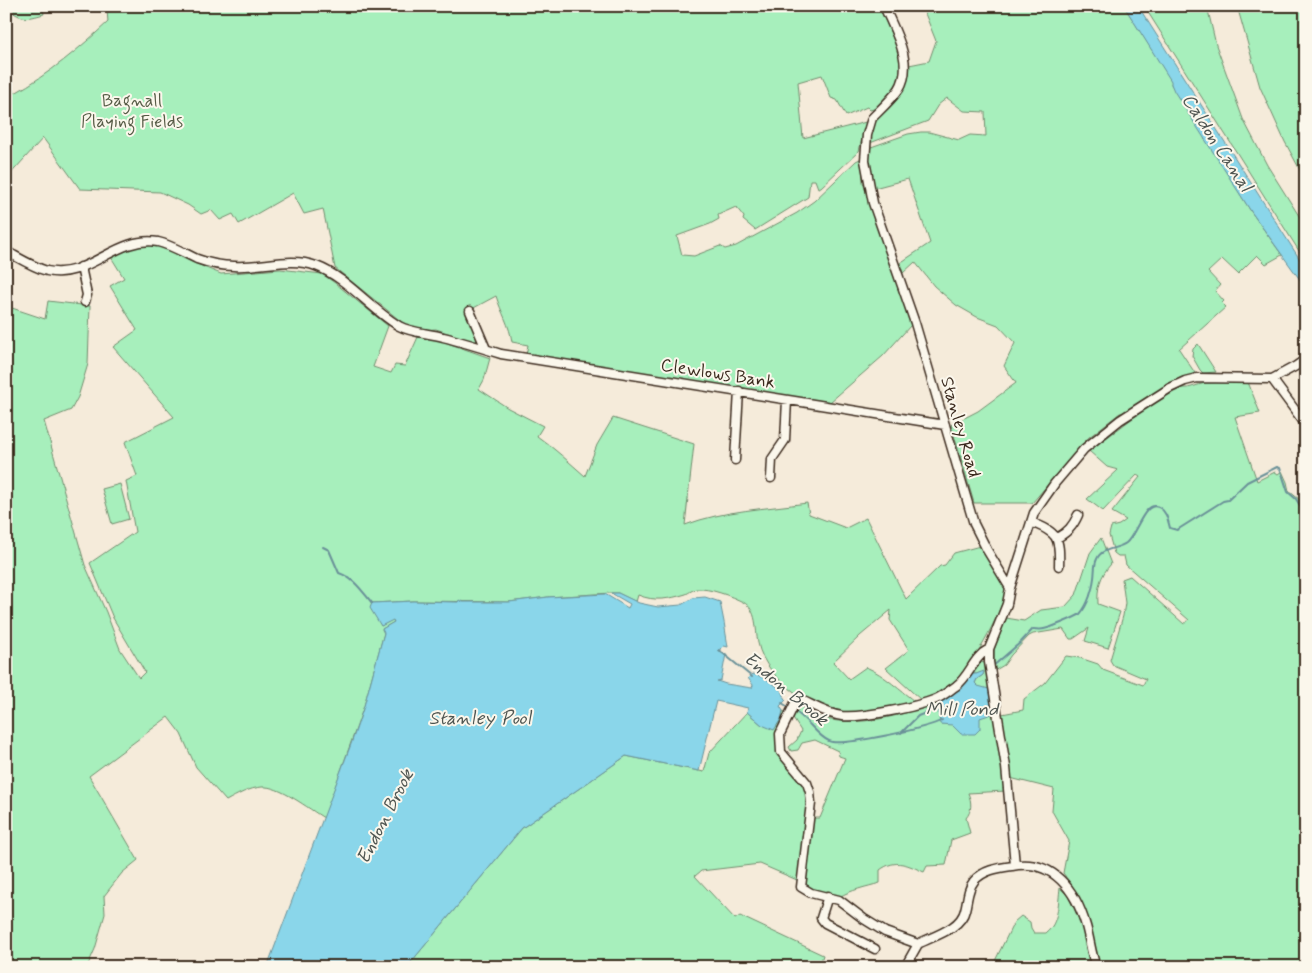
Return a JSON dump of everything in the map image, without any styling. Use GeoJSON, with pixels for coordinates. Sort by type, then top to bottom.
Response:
{"type":"FeatureCollection","features":[{"type":"Feature","properties":{"kind":"street","name":"Stanley Road"},"geometry":{"type":"LineString","coordinates":[[884,6],[903,54],[904,74],[898,90],[872,118],[869,124],[865,160],[867,176],[873,203],[915,323],[974,524],[1010,588]]}},
{"type":"Feature","properties":{"kind":"street","name":"Clewlows Bank"},"geometry":{"type":"LineString","coordinates":[[6,251],[47,271],[64,271],[81,267],[130,243],[146,240],[162,243],[198,259],[220,265],[306,263],[318,266],[334,276],[399,326],[414,331],[538,360],[945,425]]}},
{"type":"Feature","properties":{"kind":"street"},"geometry":{"type":"LineString","coordinates":[[81,267],[87,295],[85,302]]}},
{"type":"Feature","properties":{"kind":"street"},"geometry":{"type":"LineString","coordinates":[[470,311],[486,349]]}},
{"type":"Feature","properties":{"kind":"street"},"geometry":{"type":"LineString","coordinates":[[1015,865],[1006,767],[989,662],[989,649],[1007,604],[1010,588],[1034,513],[1055,483],[1084,449],[1120,420],[1170,388],[1197,378],[1272,379],[1306,359]]}},
{"type":"Feature","properties":{"kind":"street"},"geometry":{"type":"LineString","coordinates":[[1272,379],[1306,425]]}},
{"type":"Feature","properties":{"kind":"street"},"geometry":{"type":"LineString","coordinates":[[734,460],[739,391]]}},
{"type":"Feature","properties":{"kind":"street"},"geometry":{"type":"LineString","coordinates":[[771,478],[772,459],[785,440],[787,400]]}},
{"type":"Feature","properties":{"kind":"street"},"geometry":{"type":"LineString","coordinates":[[1057,538],[1073,526],[1078,515]]}},
{"type":"Feature","properties":{"kind":"street"},"geometry":{"type":"LineString","coordinates":[[1031,522],[1051,531],[1057,538],[1060,546],[1060,566]]}},
{"type":"Feature","properties":{"kind":"street"},"geometry":{"type":"LineString","coordinates":[[918,944],[885,932],[839,900],[811,893],[801,887],[811,803],[810,792],[807,783],[781,752],[780,734],[799,699],[824,711],[841,716],[859,716],[917,705],[938,698],[958,685],[981,654],[989,649]]}},
{"type":"Feature","properties":{"kind":"street"},"geometry":{"type":"LineString","coordinates":[[905,967],[918,944],[957,924],[965,911],[968,892],[973,882],[980,875],[990,870],[1015,865],[1046,868],[1064,883],[1083,916],[1096,967]]}},
{"type":"Feature","properties":{"kind":"street"},"geometry":{"type":"LineString","coordinates":[[828,896],[821,918],[825,923],[875,949]]}},
{"type":"Feature","properties":{"kind":"green space"},"geometry":{"type":"Polygon","coordinates":[[[6,6],[42,6],[44,14],[25,18],[8,9],[11,17],[6,18],[6,6]]]}},
{"type":"Feature","properties":{"kind":"green space","name":"Bagnall Playing Fields"},"geometry":{"type":"Polygon","coordinates":[[[124,6],[879,6],[898,51],[902,69],[896,86],[882,102],[874,109],[870,110],[867,107],[846,116],[837,100],[831,98],[822,75],[798,82],[803,138],[866,122],[859,151],[821,187],[818,188],[815,180],[810,180],[808,197],[755,230],[743,220],[744,217],[736,207],[718,215],[719,219],[710,224],[677,236],[682,255],[694,256],[720,246],[725,249],[736,246],[797,213],[814,201],[860,159],[863,182],[870,206],[911,325],[883,356],[830,402],[526,355],[528,345],[512,342],[496,296],[468,311],[483,345],[436,329],[424,330],[408,327],[335,268],[323,209],[304,214],[293,193],[239,224],[233,214],[220,220],[211,210],[201,214],[188,205],[160,192],[80,189],[43,138],[6,179],[6,79],[15,93],[28,86],[63,61],[108,22],[107,10],[124,6]]]}},
{"type":"Feature","properties":{"kind":"green space"},"geometry":{"type":"Polygon","coordinates":[[[922,6],[1124,6],[1252,213],[1282,255],[1266,264],[1257,255],[1238,274],[1222,259],[1208,272],[1220,285],[1215,291],[1224,301],[1222,303],[1226,307],[1179,349],[1195,373],[1161,390],[1126,413],[1120,413],[1088,438],[1032,503],[974,503],[951,425],[978,411],[1016,383],[1004,366],[1015,343],[998,325],[977,317],[956,305],[934,286],[915,262],[903,273],[900,263],[930,243],[908,179],[874,188],[868,151],[871,147],[908,134],[921,132],[929,132],[959,140],[970,135],[986,136],[985,112],[964,111],[947,98],[938,105],[928,121],[870,143],[869,141],[875,120],[906,85],[909,65],[929,61],[936,41],[922,6]]]}},
{"type":"Feature","properties":{"kind":"green space"},"geometry":{"type":"Polygon","coordinates":[[[1144,6],[1207,6],[1216,45],[1243,119],[1267,165],[1306,227],[1306,262],[1144,6]]]}},
{"type":"Feature","properties":{"kind":"green space"},"geometry":{"type":"Polygon","coordinates":[[[1237,6],[1306,6],[1306,181],[1285,142],[1260,87],[1237,6]]]}},
{"type":"Feature","properties":{"kind":"green space"},"geometry":{"type":"Polygon","coordinates":[[[141,244],[163,247],[221,274],[280,269],[322,274],[388,326],[373,367],[391,373],[395,365],[405,366],[418,337],[439,340],[490,358],[484,380],[479,389],[508,408],[543,426],[537,436],[585,476],[597,445],[613,418],[694,444],[685,525],[730,513],[807,503],[809,514],[846,528],[866,518],[906,599],[940,566],[945,565],[954,553],[980,546],[1004,585],[1004,597],[1001,608],[980,648],[961,677],[948,688],[922,701],[886,668],[909,650],[890,620],[891,610],[833,662],[849,679],[866,667],[873,670],[917,703],[857,713],[842,712],[811,702],[783,683],[763,657],[758,643],[754,615],[748,605],[714,591],[696,589],[686,594],[662,599],[638,595],[636,602],[618,593],[611,593],[548,597],[509,602],[413,601],[372,603],[381,626],[393,619],[394,622],[382,629],[384,633],[364,706],[324,818],[285,794],[269,787],[252,789],[226,801],[196,767],[181,734],[168,717],[89,776],[138,860],[122,873],[104,896],[105,914],[95,949],[87,967],[6,967],[6,306],[45,319],[48,301],[90,306],[88,364],[78,397],[71,410],[44,421],[85,565],[120,649],[139,678],[145,672],[113,618],[90,563],[135,532],[126,481],[137,476],[125,442],[174,417],[113,347],[137,330],[110,286],[124,278],[111,257],[141,244]]]}},
{"type":"Feature","properties":{"kind":"green space"},"geometry":{"type":"Polygon","coordinates":[[[1198,344],[1216,372],[1203,373],[1200,370],[1192,356],[1193,349],[1198,344]]]}},
{"type":"Feature","properties":{"kind":"green space"},"geometry":{"type":"Polygon","coordinates":[[[1248,382],[1260,413],[1235,417],[1257,481],[1275,472],[1278,474],[1282,471],[1289,491],[1300,500],[1306,511],[1306,967],[1100,967],[1082,906],[1063,873],[1069,841],[1052,811],[1054,789],[1010,778],[1002,714],[1023,710],[1024,699],[1045,683],[1066,656],[1098,664],[1103,670],[1143,685],[1146,679],[1113,665],[1110,660],[1125,603],[1122,579],[1130,576],[1184,624],[1189,620],[1126,565],[1124,556],[1118,556],[1114,553],[1109,535],[1111,527],[1119,525],[1126,520],[1112,512],[1140,477],[1137,475],[1103,511],[1087,499],[1118,470],[1107,467],[1089,451],[1154,402],[1182,388],[1205,383],[1248,382]]]}},
{"type":"Feature","properties":{"kind":"green space"},"geometry":{"type":"Polygon","coordinates":[[[120,484],[129,519],[112,524],[102,489],[120,484]]]}},
{"type":"Feature","properties":{"kind":"green space"},"geometry":{"type":"Polygon","coordinates":[[[1101,538],[1111,564],[1100,582],[1098,604],[1120,612],[1108,648],[1085,641],[1089,628],[1073,639],[1070,639],[1063,629],[1033,634],[1011,655],[1004,665],[994,671],[994,650],[1006,618],[1024,621],[1041,610],[1065,607],[1076,595],[1090,553],[1101,538]]]}},
{"type":"Feature","properties":{"kind":"green space"},"geometry":{"type":"Polygon","coordinates":[[[981,662],[985,663],[988,668],[1006,791],[968,793],[971,806],[966,818],[970,833],[951,840],[946,865],[927,866],[924,872],[902,864],[891,864],[880,870],[880,883],[839,897],[807,888],[805,874],[813,818],[820,818],[845,758],[839,756],[838,751],[815,740],[802,743],[798,750],[791,751],[789,747],[797,740],[801,731],[792,717],[795,709],[798,706],[822,718],[851,722],[895,716],[937,703],[941,724],[979,718],[978,686],[975,683],[984,672],[969,674],[981,662]]]}},
{"type":"Feature","properties":{"kind":"green space"},"geometry":{"type":"Polygon","coordinates":[[[783,711],[788,714],[777,743],[806,785],[809,795],[800,875],[797,880],[760,864],[701,871],[695,876],[735,919],[740,916],[823,955],[819,967],[407,967],[522,828],[626,756],[704,772],[709,753],[747,712],[762,725],[781,719],[783,711]]]}},
{"type":"Feature","properties":{"kind":"green space"},"geometry":{"type":"Polygon","coordinates":[[[1060,888],[1068,896],[1085,932],[1086,949],[1091,967],[992,967],[1014,922],[1021,916],[1030,922],[1034,933],[1046,933],[1050,929],[1056,918],[1060,888]]]}},
{"type":"Feature","properties":{"kind":"water","name":"Caldon Canal"},"geometry":{"type":"Polygon","coordinates":[[[1124,6],[1138,6],[1306,269],[1306,288],[1252,213],[1174,91],[1171,81],[1124,6]]]}},
{"type":"Feature","properties":{"kind":"water","name":"Stanley Pool"},"geometry":{"type":"Polygon","coordinates":[[[611,593],[618,593],[639,603],[658,607],[681,605],[693,598],[705,597],[720,602],[728,647],[724,646],[721,649],[721,653],[726,654],[721,680],[717,681],[752,688],[753,685],[748,678],[752,674],[770,681],[777,687],[784,694],[786,700],[780,706],[783,711],[781,719],[774,730],[762,725],[747,712],[748,708],[716,701],[699,771],[626,756],[522,828],[407,967],[267,967],[364,706],[384,633],[382,629],[394,622],[393,620],[381,626],[370,608],[372,603],[413,601],[458,602],[459,600],[463,602],[509,602],[548,597],[605,594],[628,608],[630,604],[611,593]]]}},
{"type":"Feature","properties":{"kind":"water","name":"Mill Pond"},"geometry":{"type":"Polygon","coordinates":[[[984,671],[983,675],[975,683],[978,686],[989,689],[992,714],[980,718],[980,729],[975,734],[961,734],[952,725],[940,724],[937,703],[969,674],[984,671]]]}},
{"type":"Feature","properties":{"kind":"waterway","name":"Endon Brook"},"geometry":{"type":"LineString","coordinates":[[992,667],[1033,629],[1047,628],[1080,614],[1091,592],[1095,563],[1099,555],[1126,543],[1145,512],[1150,508],[1155,506],[1160,508],[1167,517],[1170,528],[1177,530],[1223,501],[1228,500],[1247,482],[1277,467],[1280,468],[1288,492],[1296,499],[1306,515]]}},
{"type":"Feature","properties":{"kind":"waterway"},"geometry":{"type":"LineString","coordinates":[[323,547],[329,550],[339,573],[353,582],[372,603]]}},
{"type":"Feature","properties":{"kind":"waterway","name":"Endon Brook"},"geometry":{"type":"LineString","coordinates":[[719,650],[752,677]]}},
{"type":"Feature","properties":{"kind":"waterway","name":"Endon Brook"},"geometry":{"type":"LineString","coordinates":[[782,703],[790,708]]}},
{"type":"Feature","properties":{"kind":"waterway"},"geometry":{"type":"LineString","coordinates":[[901,733],[918,716],[938,708]]}},
{"type":"Feature","properties":{"kind":"waterway","name":"Endon Brook"},"geometry":{"type":"LineString","coordinates":[[794,711],[824,738],[836,742],[885,736],[920,728],[942,720]]}}]}
